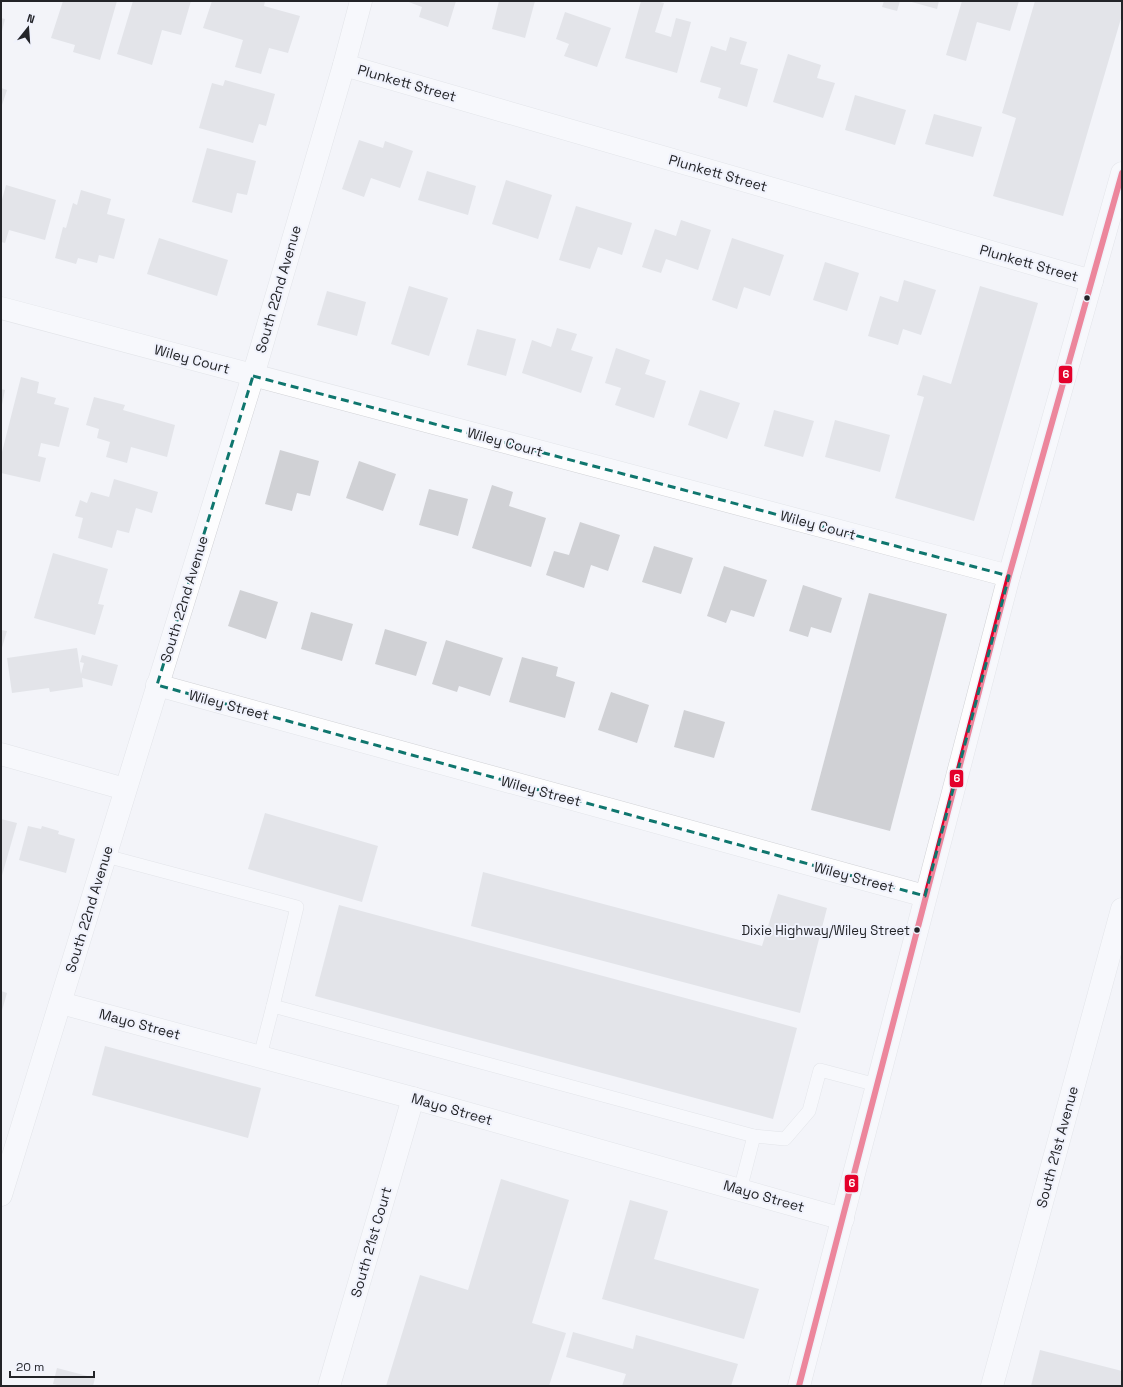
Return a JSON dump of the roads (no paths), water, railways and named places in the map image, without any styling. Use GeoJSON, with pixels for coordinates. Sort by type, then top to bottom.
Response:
{"type":"FeatureCollection","features":[{"type":"Feature","properties":{"kind":"street","name":"South 22nd Avenue"},"geometry":{"type":"LineString","coordinates":[[1,1195],[253,376],[344,65],[361,1]]}},
{"type":"Feature","properties":{"kind":"street","name":"Plunkett Street"},"geometry":{"type":"LineString","coordinates":[[344,65],[1092,281]]}},
{"type":"Feature","properties":{"kind":"street"},"geometry":{"type":"LineString","coordinates":[[799,1386],[1009,576],[1122,172]]}},
{"type":"Feature","properties":{"kind":"street","name":"Wiley Court"},"geometry":{"type":"LineString","coordinates":[[1,308],[1009,576]]}},
{"type":"Feature","properties":{"kind":"street","name":"Wiley Street"},"geometry":{"type":"LineString","coordinates":[[157,685],[925,896]]}},
{"type":"Feature","properties":{"kind":"street"},"geometry":{"type":"LineString","coordinates":[[1,754],[125,789]]}},
{"type":"Feature","properties":{"kind":"street","name":"South 21st Avenue"},"geometry":{"type":"LineString","coordinates":[[992,1386],[1122,909]]}},
{"type":"Feature","properties":{"kind":"street","name":"Mayo Street"},"geometry":{"type":"LineString","coordinates":[[61,1003],[413,1098],[843,1218]]}},
{"type":"Feature","properties":{"kind":"street","name":"South 21st Court"},"geometry":{"type":"LineString","coordinates":[[329,1386],[413,1098]]}},
{"type":"Feature","properties":{"kind":"lane"},"geometry":{"type":"LineString","coordinates":[[106,856],[297,907],[260,1056]]}},
{"type":"Feature","properties":{"kind":"lane"},"geometry":{"type":"LineString","coordinates":[[273,1006],[754,1136],[785,1139],[809,1111],[820,1070],[877,1085]]}},
{"type":"Feature","properties":{"kind":"lane"},"geometry":{"type":"LineString","coordinates":[[740,1190],[754,1136]]}},
{"type":"Feature","properties":{"kind":"place","name":"Dixie Highway/Wiley Street"},"geometry":{"type":"Point","coordinates":[917,930]}}]}
